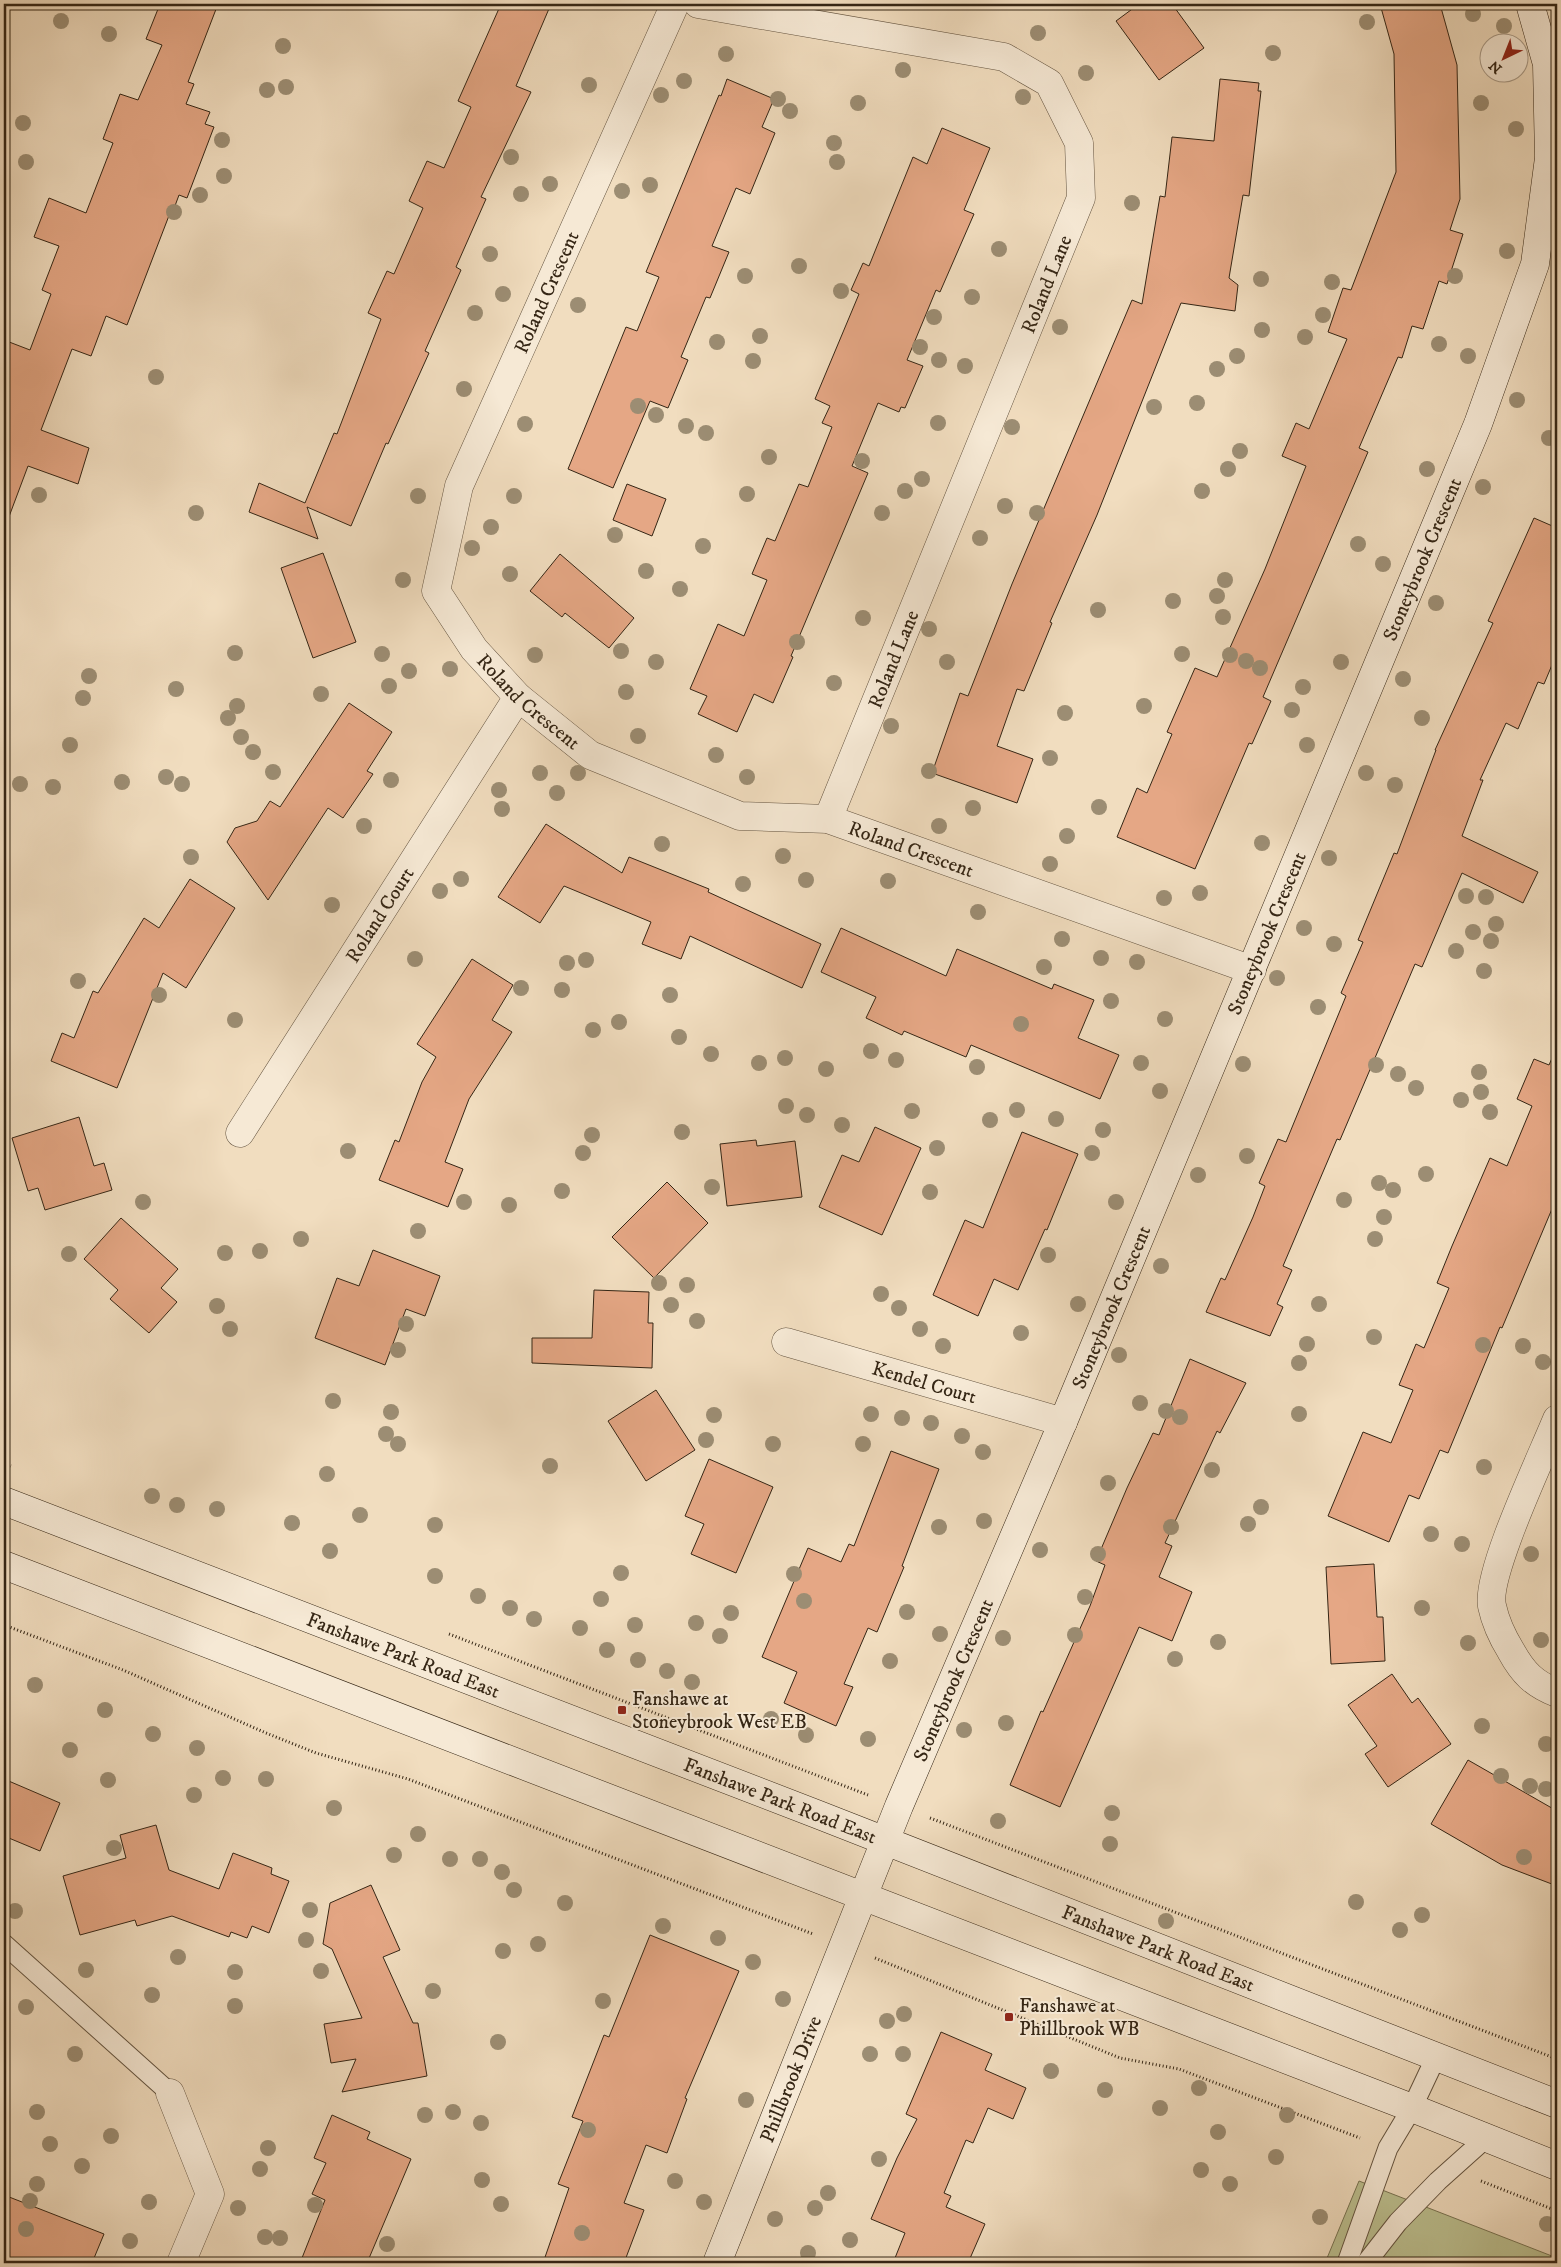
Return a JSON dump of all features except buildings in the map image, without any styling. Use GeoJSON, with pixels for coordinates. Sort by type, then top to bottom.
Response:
{"type":"FeatureCollection","features":[{"type":"Feature","properties":{"kind":"street","name":"Roland Crescent"},"geometry":{"type":"LineString","coordinates":[[675,4],[459,486],[436,591],[474,648],[518,697],[590,755],[740,816],[828,819],[1252,970]]}},
{"type":"Feature","properties":{"kind":"street","name":"Roland Lane"},"geometry":{"type":"LineString","coordinates":[[698,4],[1004,57],[1049,83],[1079,143],[1082,198],[828,819]]}},
{"type":"Feature","properties":{"kind":"street","name":"Stoneybrook Crescent"},"geometry":{"type":"LineString","coordinates":[[864,1896],[885,1841],[1063,1422],[1478,424],[1535,264],[1549,158],[1552,63],[1530,4]]}},
{"type":"Feature","properties":{"kind":"street","name":"Roland Court"},"geometry":{"type":"LineString","coordinates":[[240,1133],[518,697]]}},
{"type":"Feature","properties":{"kind":"street","name":"Kendel Court"},"geometry":{"type":"LineString","coordinates":[[786,1342],[1063,1422]]}},
{"type":"Feature","properties":{"kind":"street"},"geometry":{"type":"LineString","coordinates":[[1557,1420],[1495,1570],[1491,1604],[1506,1644],[1521,1671],[1545,1689],[1557,1693]]}},
{"type":"Feature","properties":{"kind":"street","name":"Fanshawe Park Road East"},"geometry":{"type":"LineString","coordinates":[[4,1500],[885,1841],[1557,2104]]}},
{"type":"Feature","properties":{"kind":"street"},"geometry":{"type":"LineString","coordinates":[[4,1565],[1412,2108],[1557,2166]]}},
{"type":"Feature","properties":{"kind":"street","name":"Phillbrook Drive"},"geometry":{"type":"LineString","coordinates":[[717,2263],[864,1896]]}},
{"type":"Feature","properties":{"kind":"street"},"geometry":{"type":"LineString","coordinates":[[170,2093],[210,2194],[181,2263]]}},
{"type":"Feature","properties":{"kind":"lane"},"geometry":{"type":"LineString","coordinates":[[4,1944],[170,2093]]}},
{"type":"Feature","properties":{"kind":"lane"},"geometry":{"type":"LineString","coordinates":[[1347,2263],[1388,2148],[1412,2108],[1436,2057]]}},
{"type":"Feature","properties":{"kind":"lane"},"geometry":{"type":"LineString","coordinates":[[1366,2263],[1398,2222],[1451,2169],[1486,2138]]}},
{"type":"Feature","properties":{"kind":"path"},"geometry":{"type":"LineString","coordinates":[[4,1625],[123,1670],[266,1733],[308,1749],[408,1779],[797,1928]]}},
{"type":"Feature","properties":{"kind":"path"},"geometry":{"type":"LineString","coordinates":[[940,1821],[1557,2059]]}},
{"type":"Feature","properties":{"kind":"path"},"geometry":{"type":"LineString","coordinates":[[891,1965],[1120,2058],[1180,2069],[1388,2148]]}},
{"type":"Feature","properties":{"kind":"path"},"geometry":{"type":"LineString","coordinates":[[1451,2169],[1557,2211]]}},
{"type":"Feature","properties":{"kind":"green space"},"geometry":{"type":"Polygon","coordinates":[[[1359,2181],[1557,2258],[1557,2263],[1325,2263],[1359,2181]]]}},
{"type":"Feature","properties":{"kind":"place","name":"Fanshawe at Stoneybrook West EB"},"geometry":{"type":"Point","coordinates":[622,1710]}},
{"type":"Feature","properties":{"kind":"place","name":"Fanshawe at Phillbrook WB"},"geometry":{"type":"Point","coordinates":[1009,2017]}}]}
